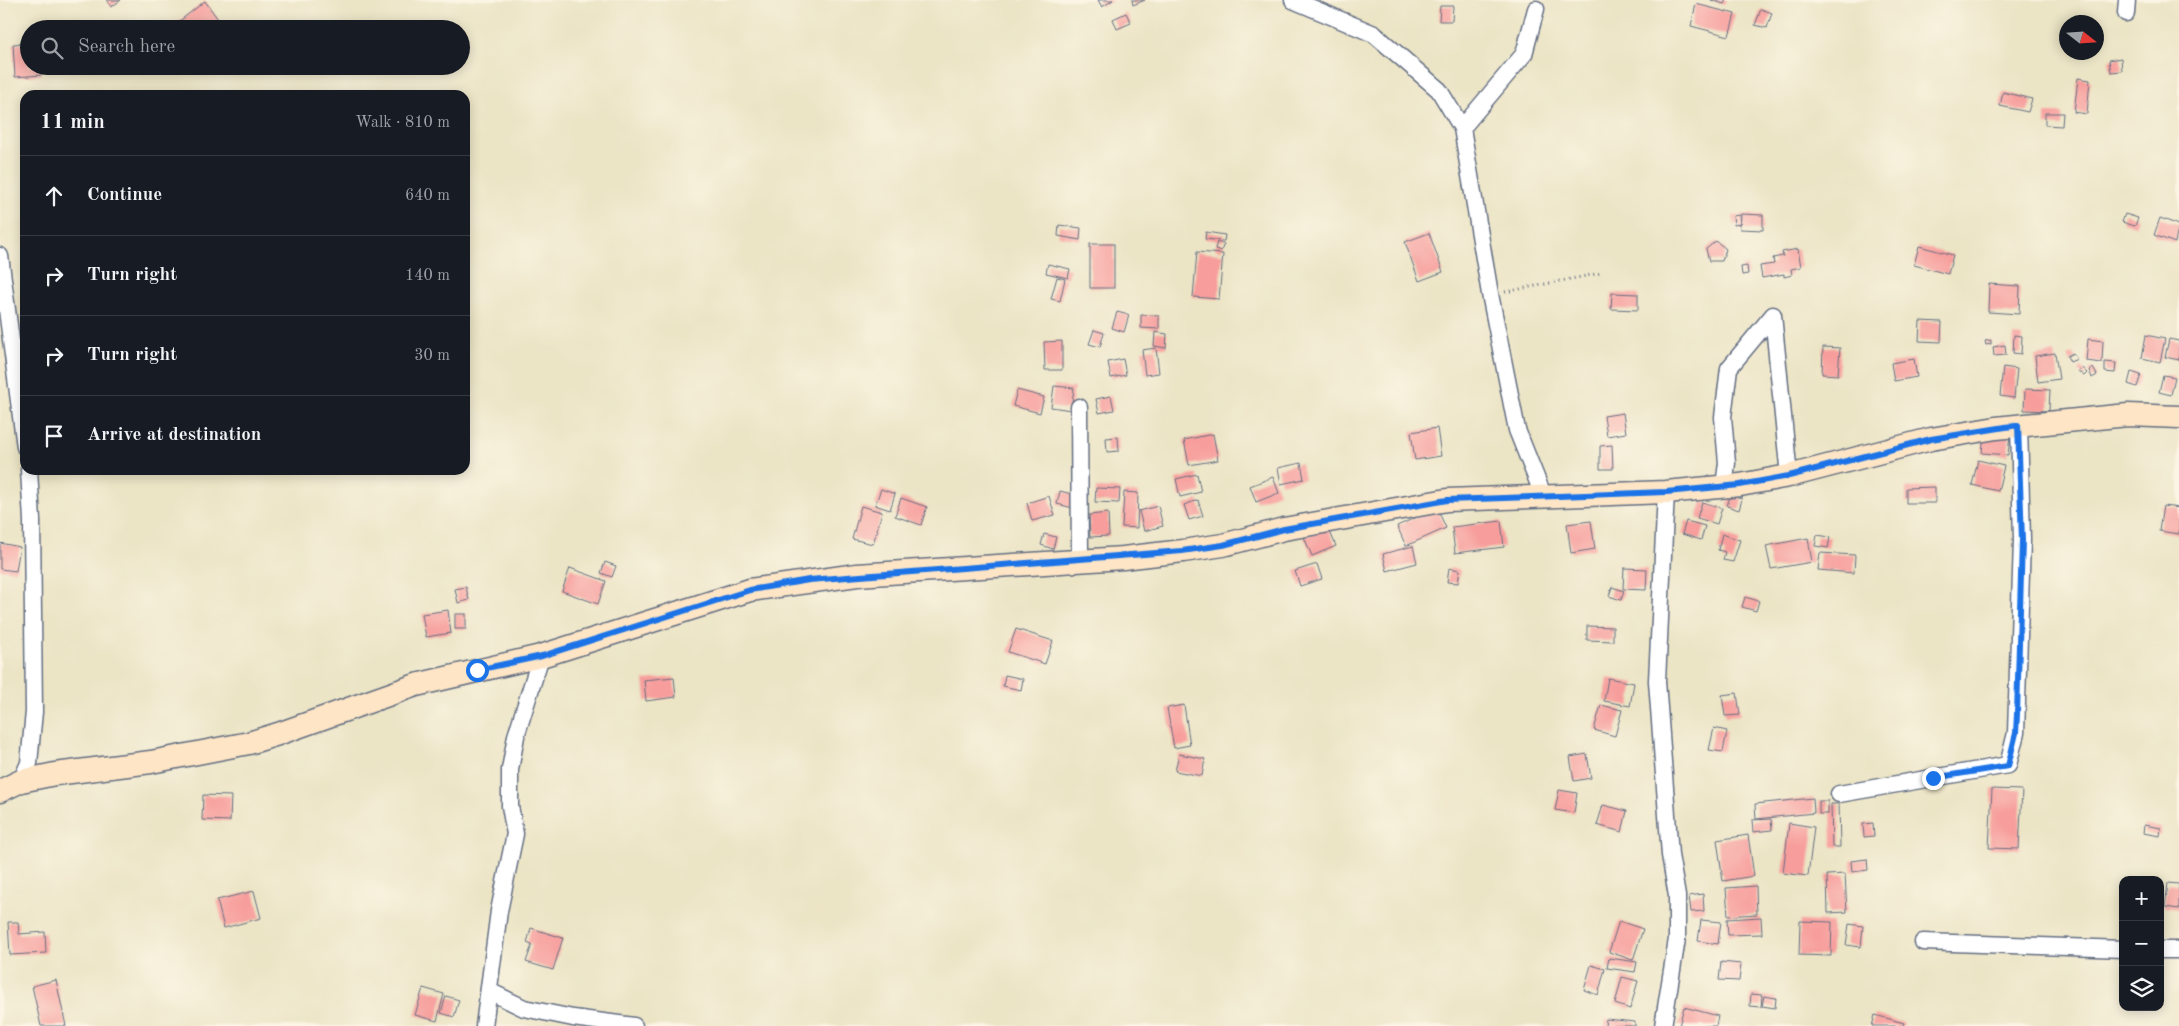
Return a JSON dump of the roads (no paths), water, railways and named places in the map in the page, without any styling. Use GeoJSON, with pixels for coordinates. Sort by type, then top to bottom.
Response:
{"type":"FeatureCollection","features":[{"type":"Feature","properties":{"kind":"street"},"geometry":{"type":"LineString","coordinates":[[1294,0],[1374,34],[1438,90],[1462,128],[1490,294],[1517,430],[1543,495]]}},
{"type":"Feature","properties":{"kind":"street"},"geometry":{"type":"LineString","coordinates":[[1462,128],[1524,54],[1536,9]]}},
{"type":"Feature","properties":{"kind":"street"},"geometry":{"type":"LineString","coordinates":[[0,256],[20,409]]}},
{"type":"Feature","properties":{"kind":"street"},"geometry":{"type":"LineString","coordinates":[[1724,486],[1727,463],[1723,417],[1729,368],[1773,315],[1789,476]]}},
{"type":"Feature","properties":{"kind":"street"},"geometry":{"type":"LineString","coordinates":[[1079,406],[1080,560]]}},
{"type":"Feature","properties":{"kind":"street"},"geometry":{"type":"LineString","coordinates":[[0,791],[21,781],[197,755],[249,742],[278,734],[416,685],[542,656],[750,590],[857,575],[1174,552],[1223,545],[1284,529],[1447,500],[1666,492],[1724,486],[1789,476],[1931,439],[2018,425],[2128,414],[2179,417]]}},
{"type":"Feature","properties":{"kind":"street"},"geometry":{"type":"LineString","coordinates":[[1839,794],[2008,766],[2016,733],[2017,714],[2022,540],[2018,425]]}},
{"type":"Feature","properties":{"kind":"street"},"geometry":{"type":"LineString","coordinates":[[21,781],[29,763],[34,712],[32,520],[28,475]]}},
{"type":"Feature","properties":{"kind":"street"},"geometry":{"type":"LineString","coordinates":[[1663,1026],[1677,939],[1677,896],[1670,854],[1657,680],[1666,492]]}},
{"type":"Feature","properties":{"kind":"street"},"geometry":{"type":"LineString","coordinates":[[484,1026],[499,911],[514,834],[510,806],[510,770],[516,736],[542,656]]}},
{"type":"Feature","properties":{"kind":"street"},"geometry":{"type":"LineString","coordinates":[[1923,942],[2119,949]]}},
{"type":"Feature","properties":{"kind":"street"},"geometry":{"type":"LineString","coordinates":[[2164,950],[2179,950]]}},
{"type":"Feature","properties":{"kind":"street"},"geometry":{"type":"LineString","coordinates":[[489,991],[524,1008],[573,1018],[634,1026]]}}]}
